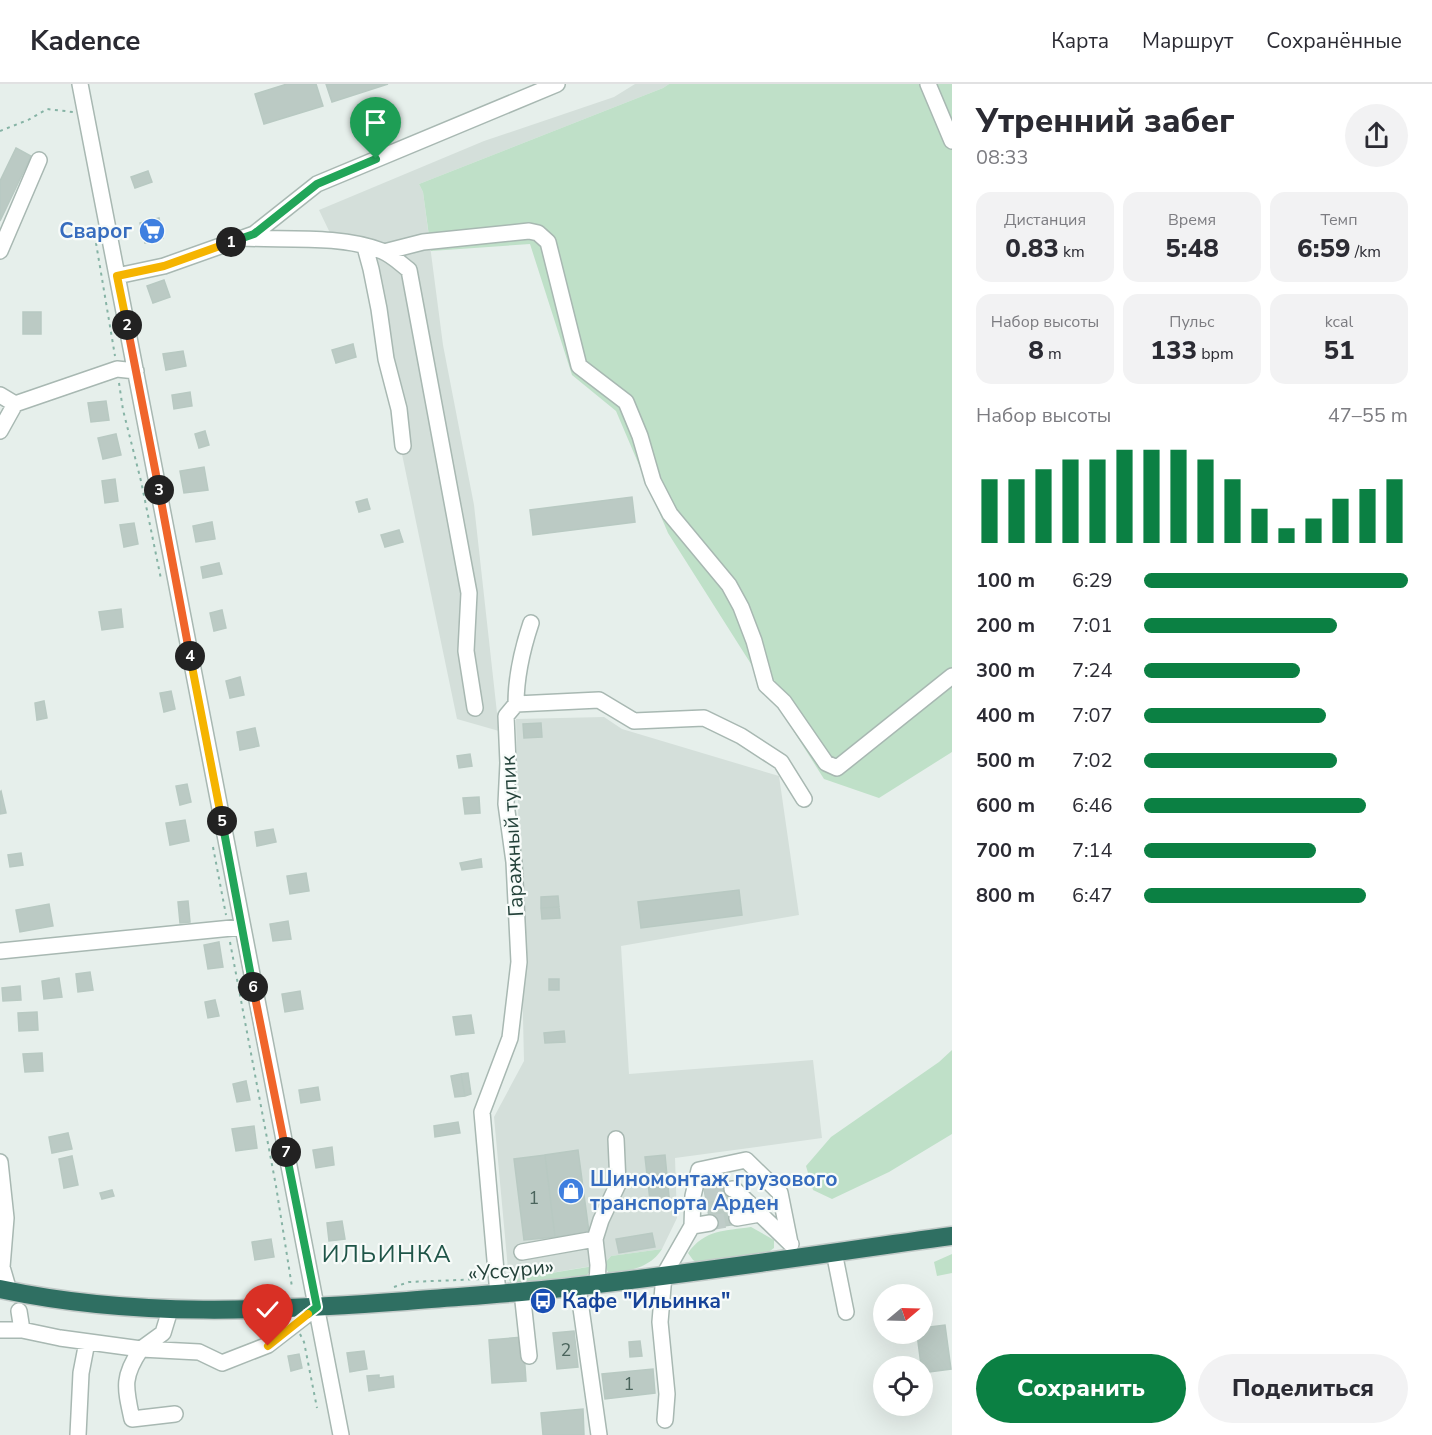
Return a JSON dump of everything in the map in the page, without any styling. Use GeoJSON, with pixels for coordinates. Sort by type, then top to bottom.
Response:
{"type":"FeatureCollection","features":[{"type":"Feature","properties":{"kind":"highway","name":"«Уссури»"},"geometry":{"type":"LineString","coordinates":[[4,1290],[98,1305],[170,1310],[317,1307],[578,1287],[952,1236]]}},
{"type":"Feature","properties":{"kind":"street"},"geometry":{"type":"LineString","coordinates":[[80,84],[341,1435]]}},
{"type":"Feature","properties":{"kind":"street"},"geometry":{"type":"LineString","coordinates":[[928,84],[952,141]]}},
{"type":"Feature","properties":{"kind":"street"},"geometry":{"type":"LineString","coordinates":[[117,276],[164,266],[254,234],[317,184],[557,85]]}},
{"type":"Feature","properties":{"kind":"street"},"geometry":{"type":"LineString","coordinates":[[0,251],[39,160]]}},
{"type":"Feature","properties":{"kind":"street"},"geometry":{"type":"LineString","coordinates":[[384,252],[423,242],[529,231],[538,233],[548,242],[579,366],[626,402],[640,436],[652,481],[670,514],[729,585],[754,641],[766,685],[784,702],[826,763],[837,768],[952,676]]}},
{"type":"Feature","properties":{"kind":"street"},"geometry":{"type":"LineString","coordinates":[[243,238],[322,241],[365,247],[384,252],[409,270],[469,593],[466,651],[475,708]]}},
{"type":"Feature","properties":{"kind":"street"},"geometry":{"type":"LineString","coordinates":[[365,247],[379,309],[386,359],[399,409],[402,446]]}},
{"type":"Feature","properties":{"kind":"street"},"geometry":{"type":"LineString","coordinates":[[0,431],[15,404],[117,369],[136,371]]}},
{"type":"Feature","properties":{"kind":"street"},"geometry":{"type":"LineString","coordinates":[[0,395],[15,404]]}},
{"type":"Feature","properties":{"kind":"street","name":"Гаражный тупик"},"geometry":{"type":"LineString","coordinates":[[498,1294],[482,1112],[510,1038],[519,962],[514,862],[506,804],[508,763],[506,716],[516,704],[521,651],[531,623]]}},
{"type":"Feature","properties":{"kind":"street"},"geometry":{"type":"LineString","coordinates":[[516,704],[599,700],[634,721],[704,718],[741,736],[781,762],[804,799]]}},
{"type":"Feature","properties":{"kind":"street"},"geometry":{"type":"LineString","coordinates":[[0,951],[242,927]]}},
{"type":"Feature","properties":{"kind":"street"},"geometry":{"type":"LineString","coordinates":[[597,1284],[598,1265],[595,1239],[618,1184],[616,1139]]}},
{"type":"Feature","properties":{"kind":"street"},"geometry":{"type":"LineString","coordinates":[[665,1420],[667,1394],[660,1322],[664,1275],[692,1226],[699,1195],[699,1170],[746,1160],[780,1193],[790,1243]]}},
{"type":"Feature","properties":{"kind":"street"},"geometry":{"type":"LineString","coordinates":[[0,1162],[6,1218],[2,1267],[4,1290]]}},
{"type":"Feature","properties":{"kind":"street"},"geometry":{"type":"LineString","coordinates":[[732,1189],[790,1243],[812,1255]]}},
{"type":"Feature","properties":{"kind":"street"},"geometry":{"type":"LineString","coordinates":[[736,1218],[760,1214]]}},
{"type":"Feature","properties":{"kind":"street"},"geometry":{"type":"LineString","coordinates":[[692,1226],[710,1223]]}},
{"type":"Feature","properties":{"kind":"street"},"geometry":{"type":"LineString","coordinates":[[522,1252],[595,1239]]}},
{"type":"Feature","properties":{"kind":"street"},"geometry":{"type":"LineString","coordinates":[[834,1252],[846,1312]]}},
{"type":"Feature","properties":{"kind":"street"},"geometry":{"type":"LineString","coordinates":[[578,1287],[599,1435]]}},
{"type":"Feature","properties":{"kind":"street"},"geometry":{"type":"LineString","coordinates":[[522,1292],[529,1356]]}},
{"type":"Feature","properties":{"kind":"street"},"geometry":{"type":"LineString","coordinates":[[0,1330],[22,1330],[87,1342],[199,1352],[222,1363],[268,1346],[317,1307]]}},
{"type":"Feature","properties":{"kind":"street"},"geometry":{"type":"LineString","coordinates":[[170,1310],[163,1333],[141,1348],[129,1367],[126,1392],[132,1419],[175,1414]]}},
{"type":"Feature","properties":{"kind":"street"},"geometry":{"type":"LineString","coordinates":[[19,1311],[22,1330]]}},
{"type":"Feature","properties":{"kind":"street"},"geometry":{"type":"LineString","coordinates":[[78,1435],[81,1373],[87,1342]]}},
{"type":"Feature","properties":{"kind":"path"},"geometry":{"type":"LineString","coordinates":[[0,131],[28,120],[47,109],[73,112]]}},
{"type":"Feature","properties":{"kind":"path"},"geometry":{"type":"LineString","coordinates":[[117,369],[123,410],[141,481],[162,583]]}},
{"type":"Feature","properties":{"kind":"path"},"geometry":{"type":"LineString","coordinates":[[212,841],[226,920]]}},
{"type":"Feature","properties":{"kind":"path"},"geometry":{"type":"LineString","coordinates":[[230,942],[276,1186],[292,1287]]}},
{"type":"Feature","properties":{"kind":"path"},"geometry":{"type":"LineString","coordinates":[[298,1329],[304,1342],[317,1408]]}},
{"type":"Feature","properties":{"kind":"shaded area"},"geometry":{"type":"Polygon","coordinates":[[[635,84],[669,84],[419,184],[423,192],[443,345],[474,505],[499,731],[457,719],[360,252],[330,233],[319,210],[484,141],[614,97],[635,84]]]}},
{"type":"Feature","properties":{"kind":"shaded area"},"geometry":{"type":"Polygon","coordinates":[[[604,717],[622,729],[779,776],[799,915],[621,946],[629,1074],[813,1060],[822,1138],[675,1158],[677,1218],[662,1249],[611,1256],[604,1264],[509,1280],[494,1117],[524,1061],[516,719],[604,717]]]}},
{"type":"Feature","properties":{"kind":"green space"},"geometry":{"type":"Polygon","coordinates":[[[669,84],[952,84],[952,752],[879,798],[824,779],[668,533],[616,411],[572,375],[530,244],[431,251],[423,192],[419,184],[669,84]]]}},
{"type":"Feature","properties":{"kind":"green space"},"geometry":{"type":"Polygon","coordinates":[[[952,1050],[952,1134],[889,1172],[832,1199],[813,1190],[806,1166],[831,1137],[939,1062],[952,1050]]]}},
{"type":"Feature","properties":{"kind":"green space"},"geometry":{"type":"Polygon","coordinates":[[[751,1227],[774,1240],[774,1248],[759,1259],[703,1266],[693,1260],[688,1253],[701,1239],[716,1232],[751,1227]]]}},
{"type":"Feature","properties":{"kind":"green space"},"geometry":{"type":"Polygon","coordinates":[[[662,1249],[646,1264],[632,1269],[609,1274],[604,1264],[611,1256],[662,1249]]]}},
{"type":"Feature","properties":{"kind":"green space"},"geometry":{"type":"Polygon","coordinates":[[[952,1254],[952,1273],[937,1276],[934,1262],[952,1254]]]}},
{"type":"Feature","properties":{"kind":"green space"},"geometry":{"type":"Polygon","coordinates":[[[594,1266],[584,1279],[511,1284],[509,1280],[594,1266]]]}},
{"type":"Feature","properties":{"kind":"building"},"geometry":{"type":"Polygon","coordinates":[[[287,84],[316,84],[323,106],[264,124],[255,94],[287,84]]]}},
{"type":"Feature","properties":{"kind":"building"},"geometry":{"type":"Polygon","coordinates":[[[326,84],[388,84],[332,102],[326,84]]]}},
{"type":"Feature","properties":{"kind":"building"},"geometry":{"type":"Polygon","coordinates":[[[16,148],[31,156],[0,221],[0,181],[16,148]]]}},
{"type":"Feature","properties":{"kind":"building"},"geometry":{"type":"Polygon","coordinates":[[[148,171],[152,182],[135,188],[131,177],[148,171]]]}},
{"type":"Feature","properties":{"kind":"building","name":"Сварог"},"geometry":{"type":"Polygon","coordinates":[[[159,218],[163,238],[145,243],[140,223],[159,218]]]}},
{"type":"Feature","properties":{"kind":"building"},"geometry":{"type":"Polygon","coordinates":[[[164,280],[170,297],[153,303],[147,286],[164,280]]]}},
{"type":"Feature","properties":{"kind":"building"},"geometry":{"type":"Polygon","coordinates":[[[23,312],[41,312],[41,334],[23,334],[23,312]]]}},
{"type":"Feature","properties":{"kind":"building"},"geometry":{"type":"Polygon","coordinates":[[[353,344],[356,357],[336,363],[332,350],[353,344]]]}},
{"type":"Feature","properties":{"kind":"building"},"geometry":{"type":"Polygon","coordinates":[[[183,351],[186,366],[166,370],[163,354],[183,351]]]}},
{"type":"Feature","properties":{"kind":"building"},"geometry":{"type":"Polygon","coordinates":[[[190,392],[192,406],[174,409],[172,395],[190,392]]]}},
{"type":"Feature","properties":{"kind":"building"},"geometry":{"type":"Polygon","coordinates":[[[106,401],[109,420],[91,422],[88,403],[106,401]]]}},
{"type":"Feature","properties":{"kind":"building"},"geometry":{"type":"Polygon","coordinates":[[[205,431],[209,445],[199,448],[195,434],[205,431]]]}},
{"type":"Feature","properties":{"kind":"building"},"geometry":{"type":"Polygon","coordinates":[[[116,434],[121,455],[103,459],[98,438],[116,434]]]}},
{"type":"Feature","properties":{"kind":"building"},"geometry":{"type":"Polygon","coordinates":[[[204,467],[208,490],[184,493],[180,471],[204,467]]]}},
{"type":"Feature","properties":{"kind":"building"},"geometry":{"type":"Polygon","coordinates":[[[115,479],[118,501],[105,503],[102,481],[115,479]]]}},
{"type":"Feature","properties":{"kind":"building"},"geometry":{"type":"Polygon","coordinates":[[[632,497],[635,522],[533,535],[530,510],[632,497]]]}},
{"type":"Feature","properties":{"kind":"building"},"geometry":{"type":"Polygon","coordinates":[[[367,499],[370,509],[359,512],[356,502],[367,499]]]}},
{"type":"Feature","properties":{"kind":"building"},"geometry":{"type":"Polygon","coordinates":[[[212,522],[215,539],[196,542],[193,526],[212,522]]]}},
{"type":"Feature","properties":{"kind":"building"},"geometry":{"type":"Polygon","coordinates":[[[134,523],[138,544],[124,547],[120,525],[134,523]]]}},
{"type":"Feature","properties":{"kind":"building"},"geometry":{"type":"Polygon","coordinates":[[[399,530],[403,542],[385,547],[381,535],[399,530]]]}},
{"type":"Feature","properties":{"kind":"building"},"geometry":{"type":"Polygon","coordinates":[[[219,563],[222,574],[203,578],[201,567],[219,563]]]}},
{"type":"Feature","properties":{"kind":"building"},"geometry":{"type":"Polygon","coordinates":[[[121,609],[123,627],[102,630],[99,612],[121,609]]]}},
{"type":"Feature","properties":{"kind":"building"},"geometry":{"type":"Polygon","coordinates":[[[222,610],[226,628],[214,631],[210,613],[222,610]]]}},
{"type":"Feature","properties":{"kind":"building"},"geometry":{"type":"Polygon","coordinates":[[[240,677],[244,695],[230,698],[226,681],[240,677]]]}},
{"type":"Feature","properties":{"kind":"building"},"geometry":{"type":"Polygon","coordinates":[[[171,691],[175,709],[164,712],[160,693],[171,691]]]}},
{"type":"Feature","properties":{"kind":"building"},"geometry":{"type":"Polygon","coordinates":[[[44,701],[47,718],[37,720],[35,703],[44,701]]]}},
{"type":"Feature","properties":{"kind":"building"},"geometry":{"type":"Polygon","coordinates":[[[541,723],[542,737],[524,738],[523,724],[541,723]]]}},
{"type":"Feature","properties":{"kind":"building"},"geometry":{"type":"Polygon","coordinates":[[[255,728],[259,746],[240,750],[237,732],[255,728]]]}},
{"type":"Feature","properties":{"kind":"building"},"geometry":{"type":"Polygon","coordinates":[[[470,754],[472,766],[459,768],[457,756],[470,754]]]}},
{"type":"Feature","properties":{"kind":"building"},"geometry":{"type":"Polygon","coordinates":[[[187,784],[191,802],[180,805],[176,786],[187,784]]]}},
{"type":"Feature","properties":{"kind":"building"},"geometry":{"type":"Polygon","coordinates":[[[0,792],[6,813],[0,814],[0,792]]]}},
{"type":"Feature","properties":{"kind":"building"},"geometry":{"type":"Polygon","coordinates":[[[479,797],[480,813],[465,814],[463,798],[479,797]]]}},
{"type":"Feature","properties":{"kind":"building"},"geometry":{"type":"Polygon","coordinates":[[[185,820],[189,841],[170,845],[166,823],[185,820]]]}},
{"type":"Feature","properties":{"kind":"building"},"geometry":{"type":"Polygon","coordinates":[[[273,829],[276,842],[257,846],[255,832],[273,829]]]}},
{"type":"Feature","properties":{"kind":"building"},"geometry":{"type":"Polygon","coordinates":[[[21,853],[23,865],[10,867],[8,855],[21,853]]]}},
{"type":"Feature","properties":{"kind":"building"},"geometry":{"type":"Polygon","coordinates":[[[481,859],[482,867],[462,870],[460,863],[481,859]]]}},
{"type":"Feature","properties":{"kind":"building"},"geometry":{"type":"Polygon","coordinates":[[[306,873],[309,891],[290,894],[287,876],[306,873]]]}},
{"type":"Feature","properties":{"kind":"building"},"geometry":{"type":"Polygon","coordinates":[[[739,890],[742,915],[641,928],[638,902],[739,890]]]}},
{"type":"Feature","properties":{"kind":"building"},"geometry":{"type":"Polygon","coordinates":[[[558,896],[559,907],[541,908],[541,897],[558,896]]]}},
{"type":"Feature","properties":{"kind":"building"},"geometry":{"type":"Polygon","coordinates":[[[188,901],[190,922],[180,923],[178,902],[188,901]]]}},
{"type":"Feature","properties":{"kind":"building"},"geometry":{"type":"Polygon","coordinates":[[[49,904],[53,926],[20,932],[16,910],[49,904]]]}},
{"type":"Feature","properties":{"kind":"building"},"geometry":{"type":"Polygon","coordinates":[[[559,907],[560,918],[542,919],[541,908],[559,907]]]}},
{"type":"Feature","properties":{"kind":"building"},"geometry":{"type":"Polygon","coordinates":[[[288,921],[291,939],[273,941],[270,924],[288,921]]]}},
{"type":"Feature","properties":{"kind":"building"},"geometry":{"type":"Polygon","coordinates":[[[219,942],[223,967],[208,969],[204,945],[219,942]]]}},
{"type":"Feature","properties":{"kind":"building"},"geometry":{"type":"Polygon","coordinates":[[[90,972],[93,990],[78,992],[76,974],[90,972]]]}},
{"type":"Feature","properties":{"kind":"building"},"geometry":{"type":"Polygon","coordinates":[[[59,978],[62,997],[44,999],[42,981],[59,978]]]}},
{"type":"Feature","properties":{"kind":"building"},"geometry":{"type":"Polygon","coordinates":[[[549,979],[559,979],[559,990],[549,990],[549,979]]]}},
{"type":"Feature","properties":{"kind":"building"},"geometry":{"type":"Polygon","coordinates":[[[20,986],[21,1000],[3,1001],[2,988],[20,986]]]}},
{"type":"Feature","properties":{"kind":"building"},"geometry":{"type":"Polygon","coordinates":[[[300,991],[303,1009],[285,1012],[282,994],[300,991]]]}},
{"type":"Feature","properties":{"kind":"building"},"geometry":{"type":"Polygon","coordinates":[[[215,1000],[219,1016],[208,1018],[205,1002],[215,1000]]]}},
{"type":"Feature","properties":{"kind":"building"},"geometry":{"type":"Polygon","coordinates":[[[37,1012],[38,1030],[19,1031],[18,1013],[37,1012]]]}},
{"type":"Feature","properties":{"kind":"building"},"geometry":{"type":"Polygon","coordinates":[[[471,1015],[474,1033],[456,1035],[453,1017],[471,1015]]]}},
{"type":"Feature","properties":{"kind":"building"},"geometry":{"type":"Polygon","coordinates":[[[564,1031],[565,1042],[545,1043],[544,1033],[564,1031]]]}},
{"type":"Feature","properties":{"kind":"building"},"geometry":{"type":"Polygon","coordinates":[[[42,1053],[43,1071],[25,1072],[23,1054],[42,1053]]]}},
{"type":"Feature","properties":{"kind":"building"},"geometry":{"type":"Polygon","coordinates":[[[468,1073],[471,1094],[465,1096],[461,1074],[468,1073]]]}},
{"type":"Feature","properties":{"kind":"building"},"geometry":{"type":"Polygon","coordinates":[[[461,1074],[465,1096],[455,1097],[451,1076],[461,1074]]]}},
{"type":"Feature","properties":{"kind":"building"},"geometry":{"type":"Polygon","coordinates":[[[246,1081],[250,1100],[237,1102],[233,1084],[246,1081]]]}},
{"type":"Feature","properties":{"kind":"building"},"geometry":{"type":"Polygon","coordinates":[[[318,1087],[320,1100],[301,1103],[299,1090],[318,1087]]]}},
{"type":"Feature","properties":{"kind":"building"},"geometry":{"type":"Polygon","coordinates":[[[458,1122],[460,1133],[435,1137],[434,1126],[458,1122]]]}},
{"type":"Feature","properties":{"kind":"building"},"geometry":{"type":"Polygon","coordinates":[[[254,1126],[257,1148],[236,1151],[232,1129],[254,1126]]]}},
{"type":"Feature","properties":{"kind":"building"},"geometry":{"type":"Polygon","coordinates":[[[68,1133],[72,1149],[52,1153],[49,1137],[68,1133]]]}},
{"type":"Feature","properties":{"kind":"building"},"geometry":{"type":"Polygon","coordinates":[[[332,1147],[334,1165],[316,1168],[313,1150],[332,1147]]]}},
{"type":"Feature","properties":{"kind":"building"},"geometry":{"type":"Polygon","coordinates":[[[578,1150],[589,1232],[555,1237],[545,1155],[578,1150]]]}},
{"type":"Feature","properties":{"kind":"building"},"geometry":{"type":"Polygon","coordinates":[[[545,1155],[555,1237],[524,1240],[514,1159],[545,1155]]]}},
{"type":"Feature","properties":{"kind":"building"},"geometry":{"type":"Polygon","coordinates":[[[665,1155],[670,1207],[651,1209],[645,1157],[665,1155]]]}},
{"type":"Feature","properties":{"kind":"building"},"geometry":{"type":"Polygon","coordinates":[[[72,1156],[78,1185],[64,1188],[59,1159],[72,1156]]]}},
{"type":"Feature","properties":{"kind":"building"},"geometry":{"type":"Polygon","coordinates":[[[731,1185],[737,1224],[711,1228],[704,1189],[731,1185]]]}},
{"type":"Feature","properties":{"kind":"building"},"geometry":{"type":"Polygon","coordinates":[[[112,1190],[114,1196],[102,1199],[100,1193],[112,1190]]]}},
{"type":"Feature","properties":{"kind":"building"},"geometry":{"type":"Polygon","coordinates":[[[342,1221],[345,1239],[329,1241],[327,1223],[342,1221]]]}},
{"type":"Feature","properties":{"kind":"building"},"geometry":{"type":"Polygon","coordinates":[[[652,1233],[655,1247],[619,1253],[616,1239],[652,1233]]]}},
{"type":"Feature","properties":{"kind":"building"},"geometry":{"type":"Polygon","coordinates":[[[271,1239],[274,1257],[255,1260],[252,1242],[271,1239]]]}},
{"type":"Feature","properties":{"kind":"building"},"geometry":{"type":"Polygon","coordinates":[[[945,1325],[951,1369],[933,1371],[933,1356],[920,1356],[918,1344],[933,1344],[933,1327],[945,1325]]]}},
{"type":"Feature","properties":{"kind":"building"},"geometry":{"type":"Polygon","coordinates":[[[574,1331],[578,1367],[557,1369],[553,1333],[574,1331]]]}},
{"type":"Feature","properties":{"kind":"building"},"geometry":{"type":"Polygon","coordinates":[[[523,1337],[526,1381],[492,1383],[489,1340],[523,1337]]]}},
{"type":"Feature","properties":{"kind":"building"},"geometry":{"type":"Polygon","coordinates":[[[640,1341],[642,1356],[630,1357],[629,1342],[640,1341]]]}},
{"type":"Feature","properties":{"kind":"building"},"geometry":{"type":"Polygon","coordinates":[[[364,1351],[367,1369],[350,1372],[347,1353],[364,1351]]]}},
{"type":"Feature","properties":{"kind":"building"},"geometry":{"type":"Polygon","coordinates":[[[299,1354],[302,1368],[291,1371],[288,1356],[299,1354]]]}},
{"type":"Feature","properties":{"kind":"building"},"geometry":{"type":"Polygon","coordinates":[[[653,1369],[655,1393],[605,1399],[602,1374],[653,1369]]]}},
{"type":"Feature","properties":{"kind":"building"},"geometry":{"type":"Polygon","coordinates":[[[379,1375],[379,1378],[393,1376],[394,1387],[369,1391],[367,1376],[379,1375]]]}},
{"type":"Feature","properties":{"kind":"building"},"geometry":{"type":"Polygon","coordinates":[[[583,1409],[584,1435],[543,1435],[541,1413],[583,1409]]]}},
{"type":"Feature","properties":{"kind":"tunnel"},"geometry":{"type":"LineString","coordinates":[[705,1195],[732,1189]]}},
{"type":"Feature","properties":{"kind":"tunnel"},"geometry":{"type":"LineString","coordinates":[[710,1223],[737,1218]]}},
{"type":"Feature","properties":{"kind":"place","name":"Сварог"},"geometry":{"type":"Point","coordinates":[152,231]}},
{"type":"Feature","properties":{"kind":"place","name":"Шиномонтаж грузового транспорта Арден"},"geometry":{"type":"Point","coordinates":[571,1191]}},
{"type":"Feature","properties":{"kind":"place","name":"Кафе \"Ильинка\""},"geometry":{"type":"Point","coordinates":[543,1301]}},
{"type":"Feature","properties":{"kind":"district","name":"ИЛЬИНКА"},"geometry":{"type":"Point","coordinates":[387,1254]}},
{"type":"Feature","properties":{"kind":"route"},"geometry":{"type":"LineString","coordinates":[[268,1346],[317,1307],[117,276],[164,266],[254,234],[317,184],[376,159]]}}]}
